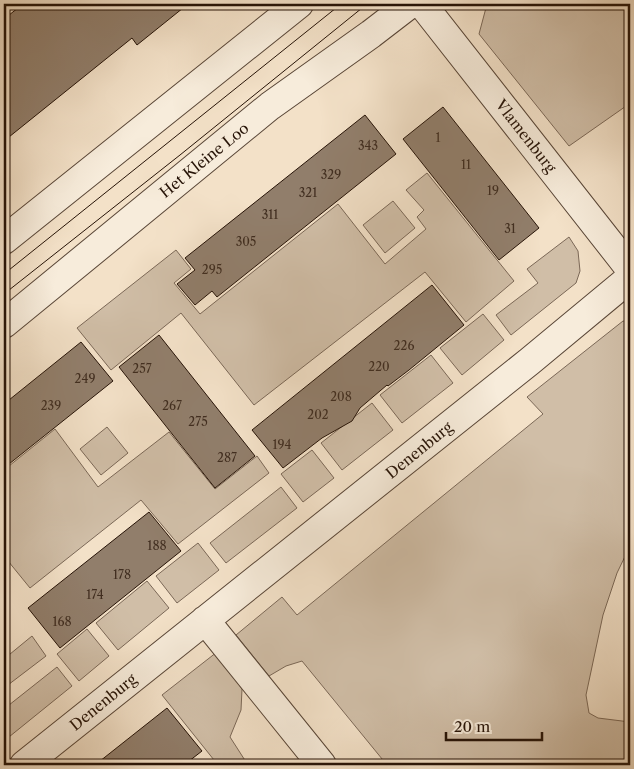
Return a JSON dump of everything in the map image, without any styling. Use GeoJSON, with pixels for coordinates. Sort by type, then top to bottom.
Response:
{"type":"FeatureCollection","features":[{"type":"Feature","properties":{"kind":"street"},"geometry":{"type":"LineString","coordinates":[[4,240],[299,4]]}},
{"type":"Feature","properties":{"kind":"street","name":"Het Kleine Loo"},"geometry":{"type":"LineString","coordinates":[[4,324],[270,106],[372,34],[410,4]]}},
{"type":"Feature","properties":{"kind":"street","name":"Vlamenburg"},"geometry":{"type":"LineString","coordinates":[[422,4],[630,269]]}},
{"type":"Feature","properties":{"kind":"street","name":"Denenburg"},"geometry":{"type":"LineString","coordinates":[[24,765],[530,361],[630,278]]}},
{"type":"Feature","properties":{"kind":"street"},"geometry":{"type":"LineString","coordinates":[[205,620],[322,765]]}},
{"type":"Feature","properties":{"kind":"shaded area"},"geometry":{"type":"Polygon","coordinates":[[[487,4],[630,4],[630,106],[629,104],[569,146],[479,34],[487,4]]]}},
{"type":"Feature","properties":{"kind":"shaded area"},"geometry":{"type":"Polygon","coordinates":[[[427,173],[514,281],[466,322],[425,272],[254,405],[181,313],[111,370],[77,328],[176,250],[191,269],[174,283],[200,314],[338,204],[385,264],[426,229],[417,217],[424,210],[406,190],[427,173]]]}},
{"type":"Feature","properties":{"kind":"shaded area"},"geometry":{"type":"Polygon","coordinates":[[[393,201],[415,228],[385,253],[363,225],[393,201]]]}},
{"type":"Feature","properties":{"kind":"shaded area"},"geometry":{"type":"Polygon","coordinates":[[[569,237],[578,251],[580,271],[576,283],[511,335],[496,315],[538,283],[527,269],[569,237]]]}},
{"type":"Feature","properties":{"kind":"shaded area"},"geometry":{"type":"Polygon","coordinates":[[[483,314],[504,340],[462,375],[440,348],[483,314]]]}},
{"type":"Feature","properties":{"kind":"shaded area"},"geometry":{"type":"Polygon","coordinates":[[[623,321],[630,322],[630,546],[617,573],[603,615],[586,695],[589,713],[598,718],[630,722],[630,765],[387,765],[302,661],[286,666],[269,676],[236,635],[282,597],[297,615],[543,414],[527,397],[623,321]]]}},
{"type":"Feature","properties":{"kind":"shaded area"},"geometry":{"type":"Polygon","coordinates":[[[431,355],[453,383],[402,423],[380,395],[431,355]]]}},
{"type":"Feature","properties":{"kind":"shaded area"},"geometry":{"type":"Polygon","coordinates":[[[372,403],[393,430],[342,470],[321,443],[372,403]]]}},
{"type":"Feature","properties":{"kind":"shaded area"},"geometry":{"type":"Polygon","coordinates":[[[107,427],[128,453],[101,475],[80,449],[107,427]]]}},
{"type":"Feature","properties":{"kind":"shaded area"},"geometry":{"type":"Polygon","coordinates":[[[55,429],[98,487],[169,432],[215,489],[257,456],[269,473],[178,544],[141,500],[30,588],[4,556],[4,470],[55,429]]]}},
{"type":"Feature","properties":{"kind":"shaded area"},"geometry":{"type":"Polygon","coordinates":[[[312,450],[334,478],[303,502],[281,474],[312,450]]]}},
{"type":"Feature","properties":{"kind":"shaded area"},"geometry":{"type":"Polygon","coordinates":[[[281,487],[297,508],[226,563],[210,543],[281,487]]]}},
{"type":"Feature","properties":{"kind":"shaded area"},"geometry":{"type":"Polygon","coordinates":[[[198,543],[219,570],[177,603],[156,576],[198,543]]]}},
{"type":"Feature","properties":{"kind":"shaded area"},"geometry":{"type":"Polygon","coordinates":[[[147,581],[169,608],[118,650],[96,623],[147,581]]]}},
{"type":"Feature","properties":{"kind":"shaded area"},"geometry":{"type":"Polygon","coordinates":[[[87,629],[109,656],[79,681],[57,654],[87,629]]]}},
{"type":"Feature","properties":{"kind":"shaded area"},"geometry":{"type":"Polygon","coordinates":[[[32,636],[46,656],[4,688],[4,659],[32,636]]]}},
{"type":"Feature","properties":{"kind":"shaded area"},"geometry":{"type":"Polygon","coordinates":[[[217,652],[242,689],[241,710],[230,737],[248,765],[218,765],[162,695],[217,652]]]}},
{"type":"Feature","properties":{"kind":"shaded area"},"geometry":{"type":"Polygon","coordinates":[[[57,667],[72,686],[4,741],[4,709],[57,667]]]}},
{"type":"Feature","properties":{"kind":"building"},"geometry":{"type":"Polygon","coordinates":[[[23,4],[188,4],[137,45],[132,38],[4,141],[4,19],[23,4]]]}},
{"type":"Feature","properties":{"kind":"building"},"geometry":{"type":"Polygon","coordinates":[[[443,107],[539,228],[499,260],[403,139],[443,107]]]}},
{"type":"Feature","properties":{"kind":"building"},"geometry":{"type":"Polygon","coordinates":[[[365,115],[396,154],[217,297],[212,291],[195,305],[177,284],[195,270],[185,258],[365,115]]]}},
{"type":"Feature","properties":{"kind":"building"},"geometry":{"type":"Polygon","coordinates":[[[432,285],[464,325],[360,408],[352,421],[322,438],[283,468],[252,430],[432,285]]]}},
{"type":"Feature","properties":{"kind":"building"},"geometry":{"type":"Polygon","coordinates":[[[159,335],[255,456],[215,488],[119,367],[159,335]]]}},
{"type":"Feature","properties":{"kind":"building"},"geometry":{"type":"Polygon","coordinates":[[[81,342],[113,381],[4,468],[4,404],[81,342]]]}},
{"type":"Feature","properties":{"kind":"building"},"geometry":{"type":"Polygon","coordinates":[[[149,512],[181,551],[60,648],[28,608],[149,512]]]}},
{"type":"Feature","properties":{"kind":"building"},"geometry":{"type":"Polygon","coordinates":[[[167,708],[202,751],[184,765],[95,765],[167,708]]]}},
{"type":"Feature","properties":{"kind":"tram line"},"geometry":{"type":"LineString","coordinates":[[4,274],[341,4]]}},
{"type":"Feature","properties":{"kind":"tram line"},"geometry":{"type":"LineString","coordinates":[[4,294],[367,4]]}}]}
